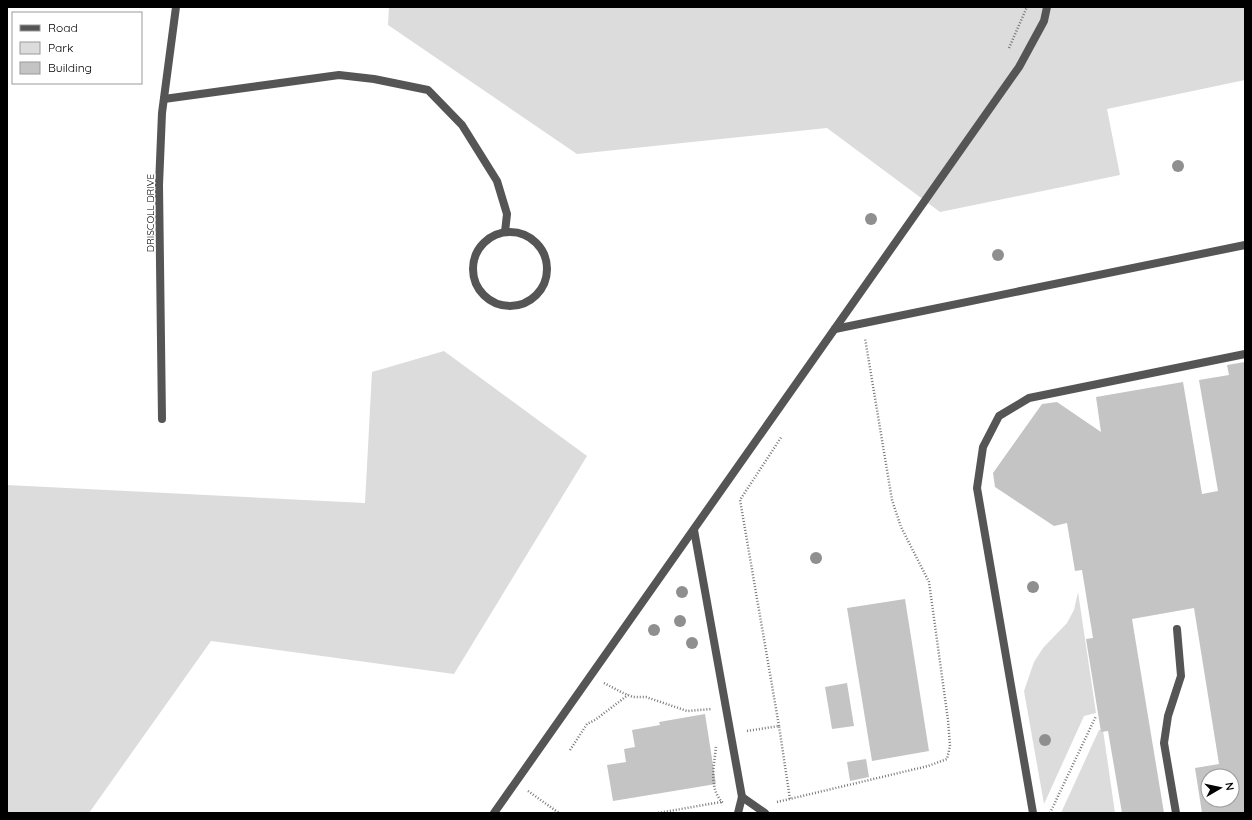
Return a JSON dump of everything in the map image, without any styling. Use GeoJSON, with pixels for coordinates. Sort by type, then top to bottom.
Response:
{"type":"FeatureCollection","features":[{"type":"Feature","properties":{"kind":"street","name":"DRISCOLL DRIVE"},"geometry":{"type":"LineString","coordinates":[[162,419],[159,185],[164,99],[176,7]]}},
{"type":"Feature","properties":{"kind":"street"},"geometry":{"type":"LineString","coordinates":[[494,813],[1019,67],[1044,22],[1047,7]]}},
{"type":"Feature","properties":{"kind":"street"},"geometry":{"type":"LineString","coordinates":[[164,99],[339,75],[374,79],[428,90],[462,125],[497,181],[507,214],[505,232]]}},
{"type":"Feature","properties":{"kind":"street"},"geometry":{"type":"LineString","coordinates":[[505,232],[517,232],[532,239],[544,252],[547,264],[547,275],[543,287],[536,296],[515,306],[504,305],[488,298],[476,285],[473,274],[476,256],[484,242],[494,235],[505,232]]}},
{"type":"Feature","properties":{"kind":"street"},"geometry":{"type":"LineString","coordinates":[[834,329],[1245,245]]}},
{"type":"Feature","properties":{"kind":"street"},"geometry":{"type":"LineString","coordinates":[[1033,813],[976,488],[983,447],[999,416],[1029,398],[1245,354]]}},
{"type":"Feature","properties":{"kind":"street"},"geometry":{"type":"LineString","coordinates":[[694,530],[742,797],[738,813]]}},
{"type":"Feature","properties":{"kind":"street"},"geometry":{"type":"LineString","coordinates":[[1176,813],[1164,743],[1168,716],[1181,676],[1177,629]]}},
{"type":"Feature","properties":{"kind":"street"},"geometry":{"type":"LineString","coordinates":[[742,797],[765,813]]}},
{"type":"Feature","properties":{"kind":"path"},"geometry":{"type":"LineString","coordinates":[[757,807],[928,766],[947,759],[950,746],[943,676],[929,582],[901,527],[892,500],[862,324]]}},
{"type":"Feature","properties":{"kind":"path"},"geometry":{"type":"LineString","coordinates":[[778,726],[740,500],[782,436]]}},
{"type":"Feature","properties":{"kind":"path"},"geometry":{"type":"LineString","coordinates":[[591,675],[629,695],[646,697],[686,711],[710,708],[712,715]]}},
{"type":"Feature","properties":{"kind":"path"},"geometry":{"type":"LineString","coordinates":[[570,750],[587,724],[595,720],[629,695]]}},
{"type":"Feature","properties":{"kind":"path"},"geometry":{"type":"LineString","coordinates":[[1050,813],[1096,716]]}},
{"type":"Feature","properties":{"kind":"path"},"geometry":{"type":"LineString","coordinates":[[515,783],[559,813]]}},
{"type":"Feature","properties":{"kind":"path"},"geometry":{"type":"LineString","coordinates":[[658,813],[722,802]]}},
{"type":"Feature","properties":{"kind":"green space"},"geometry":{"type":"Polygon","coordinates":[[[389,7],[1245,7],[1245,80],[1107,109],[1120,175],[940,212],[827,128],[577,154],[388,25],[389,7]]]}},
{"type":"Feature","properties":{"kind":"green space"},"geometry":{"type":"Polygon","coordinates":[[[444,351],[587,456],[454,674],[211,641],[89,813],[7,813],[7,485],[365,503],[372,372],[444,351]]]}},
{"type":"Feature","properties":{"kind":"green space"},"geometry":{"type":"Polygon","coordinates":[[[1078,592],[1096,713],[1084,716],[1044,804],[1024,691],[1034,662],[1043,648],[1067,623],[1074,610],[1078,592]]]}},
{"type":"Feature","properties":{"kind":"green space"},"geometry":{"type":"Polygon","coordinates":[[[1099,730],[1103,730],[1115,813],[1061,813],[1099,730]]]}},
{"type":"Feature","properties":{"kind":"building"},"geometry":{"type":"Polygon","coordinates":[[[1245,362],[1245,813],[1202,813],[1201,808],[1240,808],[1240,768],[1200,768],[1200,800],[1195,768],[1219,764],[1194,608],[1132,619],[1164,813],[1122,813],[1108,731],[1101,732],[1086,639],[1093,638],[1082,570],[1075,571],[1067,523],[1054,526],[995,487],[993,473],[1042,404],[1057,402],[1101,432],[1096,397],[1183,382],[1202,494],[1218,491],[1199,380],[1229,375],[1227,365],[1245,362]]]}},
{"type":"Feature","properties":{"kind":"building"},"geometry":{"type":"Polygon","coordinates":[[[905,599],[929,751],[872,761],[847,608],[905,599]]]}},
{"type":"Feature","properties":{"kind":"building"},"geometry":{"type":"Polygon","coordinates":[[[847,683],[854,726],[832,729],[825,687],[847,683]]]}},
{"type":"Feature","properties":{"kind":"building"},"geometry":{"type":"Polygon","coordinates":[[[705,714],[716,784],[613,801],[607,765],[626,762],[624,749],[635,747],[632,730],[660,725],[659,722],[705,714]]]}},
{"type":"Feature","properties":{"kind":"building"},"geometry":{"type":"Polygon","coordinates":[[[866,759],[869,777],[850,781],[847,762],[866,759]]]}}]}
